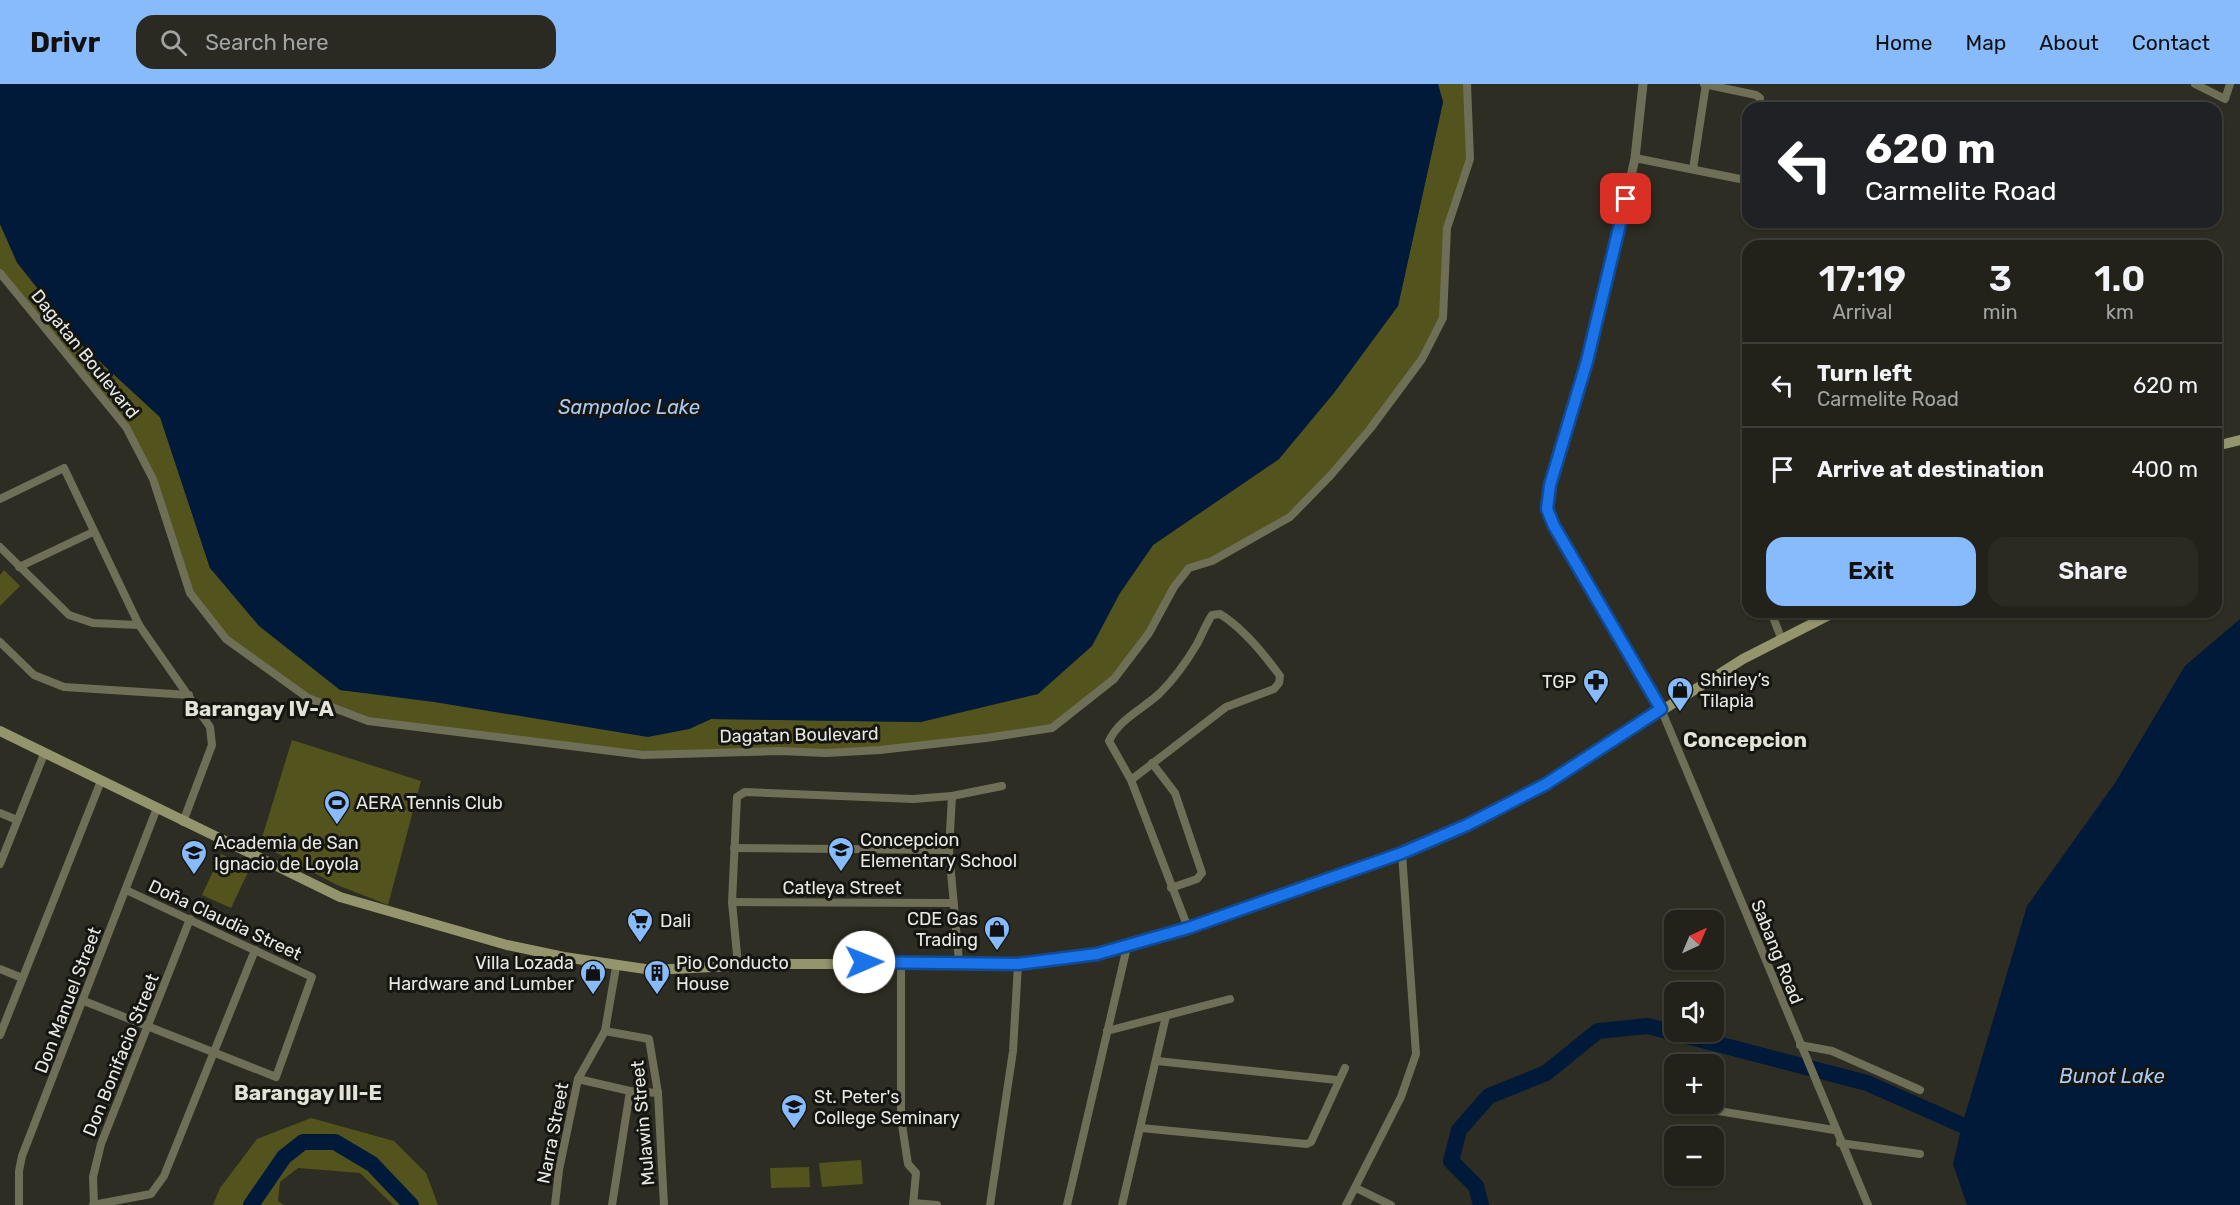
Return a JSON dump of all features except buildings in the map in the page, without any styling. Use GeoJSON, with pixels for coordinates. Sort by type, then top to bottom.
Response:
{"type":"FeatureCollection","features":[{"type":"Feature","properties":{"kind":"main road"},"geometry":{"type":"LineString","coordinates":[[2222,444],[2240,440]]}},
{"type":"Feature","properties":{"kind":"main road"},"geometry":{"type":"LineString","coordinates":[[0,731],[183,822],[351,901],[507,945],[616,967],[652,970],[738,965],[901,962],[1018,964],[1097,954],[1127,947],[1402,853],[1467,825],[1546,784],[1743,659],[1824,618]]}},
{"type":"Feature","properties":{"kind":"street","name":"Dagatan Boulevard"},"geometry":{"type":"LineString","coordinates":[[0,273],[126,427],[153,479],[190,593],[226,639],[308,698],[368,721],[643,755],[747,751],[826,753],[880,750],[986,738],[1052,728],[1114,679],[1149,633],[1174,587],[1189,568],[1212,561],[1290,517],[1364,436],[1422,359],[1443,318],[1447,228],[1470,159],[1467,84]]}},
{"type":"Feature","properties":{"kind":"street"},"geometry":{"type":"LineString","coordinates":[[1643,84],[1635,158],[1617,241],[1587,361],[1553,470],[1547,509],[1554,526],[1661,709]]}},
{"type":"Feature","properties":{"kind":"street"},"geometry":{"type":"LineString","coordinates":[[1693,169],[1705,84],[1756,95],[1760,98],[1760,102]]}},
{"type":"Feature","properties":{"kind":"street"},"geometry":{"type":"LineString","coordinates":[[2195,84],[2222,99],[2228,96],[2230,84]]}},
{"type":"Feature","properties":{"kind":"street"},"geometry":{"type":"LineString","coordinates":[[1635,158],[1742,178]]}},
{"type":"Feature","properties":{"kind":"street"},"geometry":{"type":"LineString","coordinates":[[0,499],[64,468],[139,626],[210,727],[212,745],[183,822]]}},
{"type":"Feature","properties":{"kind":"street"},"geometry":{"type":"LineString","coordinates":[[19,567],[93,532]]}},
{"type":"Feature","properties":{"kind":"street"},"geometry":{"type":"LineString","coordinates":[[0,547],[69,615],[93,623],[139,626]]}},
{"type":"Feature","properties":{"kind":"street"},"geometry":{"type":"LineString","coordinates":[[1131,780],[1226,707],[1274,689],[1279,683],[1280,676],[1270,662],[1242,632],[1220,614],[1212,615],[1191,652],[1159,693],[1113,731],[1109,741],[1131,780],[1188,928]]}},
{"type":"Feature","properties":{"kind":"street"},"geometry":{"type":"LineString","coordinates":[[1773,618],[1782,640]]}},
{"type":"Feature","properties":{"kind":"street"},"geometry":{"type":"LineString","coordinates":[[0,642],[34,675],[64,687],[189,695]]}},
{"type":"Feature","properties":{"kind":"street","name":"Sabang Road"},"geometry":{"type":"LineString","coordinates":[[1661,709],[1834,1130],[1868,1205]]}},
{"type":"Feature","properties":{"kind":"street"},"geometry":{"type":"LineString","coordinates":[[0,864],[44,754]]}},
{"type":"Feature","properties":{"kind":"street"},"geometry":{"type":"LineString","coordinates":[[1152,763],[1175,793],[1202,873],[1197,879],[1172,888]]}},
{"type":"Feature","properties":{"kind":"street"},"geometry":{"type":"LineString","coordinates":[[0,1035],[101,781]]}},
{"type":"Feature","properties":{"kind":"street"},"geometry":{"type":"LineString","coordinates":[[738,965],[732,902],[736,797],[745,792],[913,799],[952,796],[1002,786]]}},
{"type":"Feature","properties":{"kind":"street"},"geometry":{"type":"LineString","coordinates":[[952,796],[948,850],[959,962]]}},
{"type":"Feature","properties":{"kind":"street","name":"Don Manuel Street"},"geometry":{"type":"LineString","coordinates":[[19,1205],[19,1171],[22,1156],[157,808]]}},
{"type":"Feature","properties":{"kind":"street"},"geometry":{"type":"LineString","coordinates":[[0,813],[17,820]]}},
{"type":"Feature","properties":{"kind":"street"},"geometry":{"type":"LineString","coordinates":[[734,848],[948,850]]}},
{"type":"Feature","properties":{"kind":"street"},"geometry":{"type":"LineString","coordinates":[[1346,1205],[1401,1097],[1416,1054],[1402,853]]}},
{"type":"Feature","properties":{"kind":"street","name":"Doña Claudia Street"},"geometry":{"type":"LineString","coordinates":[[126,890],[312,977],[276,1077],[212,1053]]}},
{"type":"Feature","properties":{"kind":"street","name":"Catleya Street"},"geometry":{"type":"LineString","coordinates":[[732,902],[952,903]]}},
{"type":"Feature","properties":{"kind":"street","name":"Don Bonifacio Street"},"geometry":{"type":"LineString","coordinates":[[94,1205],[93,1177],[101,1144],[149,1028],[190,919]]}},
{"type":"Feature","properties":{"kind":"street"},"geometry":{"type":"LineString","coordinates":[[1067,1205],[1127,947]]}},
{"type":"Feature","properties":{"kind":"street"},"geometry":{"type":"LineString","coordinates":[[94,1205],[151,1194],[164,1176],[255,950]]}},
{"type":"Feature","properties":{"kind":"street"},"geometry":{"type":"LineString","coordinates":[[901,962],[902,1118],[908,1164],[916,1173],[913,1204],[937,1205]]}},
{"type":"Feature","properties":{"kind":"street"},"geometry":{"type":"LineString","coordinates":[[990,1205],[1013,1051],[1018,964]]}},
{"type":"Feature","properties":{"kind":"street","name":"Narra Street"},"geometry":{"type":"LineString","coordinates":[[555,1205],[558,1170],[578,1079],[605,1031],[616,967]]}},
{"type":"Feature","properties":{"kind":"street"},"geometry":{"type":"LineString","coordinates":[[0,969],[22,978]]}},
{"type":"Feature","properties":{"kind":"street"},"geometry":{"type":"LineString","coordinates":[[1107,1031],[1230,999]]}},
{"type":"Feature","properties":{"kind":"street"},"geometry":{"type":"LineString","coordinates":[[84,1001],[212,1053]]}},
{"type":"Feature","properties":{"kind":"street"},"geometry":{"type":"LineString","coordinates":[[1122,1205],[1166,1016]]}},
{"type":"Feature","properties":{"kind":"street","name":"Mulawin Street"},"geometry":{"type":"LineString","coordinates":[[605,1031],[650,1039],[658,1093],[664,1205]]}},
{"type":"Feature","properties":{"kind":"street"},"geometry":{"type":"LineString","coordinates":[[1800,1045],[1832,1050],[1920,1090]]}},
{"type":"Feature","properties":{"kind":"street"},"geometry":{"type":"LineString","coordinates":[[1157,1061],[1337,1080]]}},
{"type":"Feature","properties":{"kind":"street"},"geometry":{"type":"LineString","coordinates":[[1141,1128],[1307,1144],[1311,1142],[1337,1080],[1345,1068]]}},
{"type":"Feature","properties":{"kind":"street"},"geometry":{"type":"LineString","coordinates":[[578,1079],[630,1090],[658,1093]]}},
{"type":"Feature","properties":{"kind":"street"},"geometry":{"type":"LineString","coordinates":[[612,1205],[630,1090]]}},
{"type":"Feature","properties":{"kind":"street"},"geometry":{"type":"LineString","coordinates":[[1724,1112],[1834,1130]]}},
{"type":"Feature","properties":{"kind":"street"},"geometry":{"type":"LineString","coordinates":[[1840,1143],[1920,1154]]}},
{"type":"Feature","properties":{"kind":"street"},"geometry":{"type":"LineString","coordinates":[[1356,1188],[1391,1205]]}},
{"type":"Feature","properties":{"kind":"shaded area"},"geometry":{"type":"Polygon","coordinates":[[[1438,84],[1467,84],[1470,159],[1447,228],[1443,318],[1422,359],[1370,429],[1290,517],[1212,561],[1189,568],[1149,633],[1114,679],[1052,728],[880,750],[643,755],[368,721],[308,698],[226,639],[190,593],[153,479],[126,427],[0,271],[0,224],[17,263],[84,347],[160,417],[210,568],[340,690],[689,729],[711,719],[921,722],[1120,593],[1153,545],[1279,459],[1398,306],[1443,102],[1438,84]]]}},
{"type":"Feature","properties":{"kind":"shaded area"},"geometry":{"type":"Polygon","coordinates":[[[4,570],[20,586],[0,606],[0,575],[4,570]]]}},
{"type":"Feature","properties":{"kind":"shaded area","name":"AERA Tennis Club"},"geometry":{"type":"Polygon","coordinates":[[[292,740],[421,781],[388,905],[337,885],[260,844],[292,740]]]}},
{"type":"Feature","properties":{"kind":"shaded area"},"geometry":{"type":"Polygon","coordinates":[[[221,854],[250,868],[231,908],[202,895],[221,854]]]}},
{"type":"Feature","properties":{"kind":"shaded area"},"geometry":{"type":"Polygon","coordinates":[[[311,1118],[394,1141],[426,1173],[438,1205],[393,1205],[360,1173],[298,1168],[280,1182],[278,1201],[284,1205],[213,1205],[220,1188],[257,1139],[311,1118]]]}},
{"type":"Feature","properties":{"kind":"shaded area"},"geometry":{"type":"Polygon","coordinates":[[[861,1160],[863,1184],[822,1187],[819,1163],[861,1160]]]}},
{"type":"Feature","properties":{"kind":"shaded area"},"geometry":{"type":"Polygon","coordinates":[[[809,1167],[810,1187],[771,1188],[770,1168],[809,1167]]]}},
{"type":"Feature","properties":{"kind":"water","name":"Sampaloc Lake"},"geometry":{"type":"Polygon","coordinates":[[[0,84],[1438,84],[1443,102],[1398,306],[1334,393],[1279,459],[1153,545],[1120,593],[1092,646],[1038,694],[921,722],[711,719],[689,729],[648,737],[434,702],[340,690],[259,626],[210,568],[160,417],[84,347],[17,262],[0,224],[0,84]]]}},
{"type":"Feature","properties":{"kind":"water","name":"Bunot Lake"},"geometry":{"type":"Polygon","coordinates":[[[2240,619],[2240,1205],[1967,1205],[1953,1164],[1962,1125],[2027,906],[2115,783],[2185,666],[2240,619]]]}},
{"type":"Feature","properties":{"kind":"waterway"},"geometry":{"type":"LineString","coordinates":[[1481,1205],[1476,1186],[1451,1161],[1459,1130],[1489,1096],[1546,1073],[1598,1031],[1648,1026],[1867,1083],[1962,1125]]}},
{"type":"Feature","properties":{"kind":"waterway"},"geometry":{"type":"LineString","coordinates":[[251,1205],[284,1157],[303,1142],[335,1142],[372,1164],[411,1205]]}},
{"type":"Feature","properties":{"kind":"place","name":"TGP"},"geometry":{"type":"Point","coordinates":[1596,705]}},
{"type":"Feature","properties":{"kind":"place","name":"Shirley’s Tilapia"},"geometry":{"type":"Point","coordinates":[1680,713]}},
{"type":"Feature","properties":{"kind":"place","name":"AERA Tennis Club"},"geometry":{"type":"Point","coordinates":[337,826]}},
{"type":"Feature","properties":{"kind":"place","name":"Concepcion Elementary School"},"geometry":{"type":"Point","coordinates":[841,873]}},
{"type":"Feature","properties":{"kind":"place","name":"Academia de San Ignacio de Loyola"},"geometry":{"type":"Point","coordinates":[194,876]}},
{"type":"Feature","properties":{"kind":"place","name":"Dali"},"geometry":{"type":"Point","coordinates":[640,944]}},
{"type":"Feature","properties":{"kind":"place","name":"CDE Gas Trading"},"geometry":{"type":"Point","coordinates":[997,952]}},
{"type":"Feature","properties":{"kind":"place","name":"Villa Lozada Hardware and Lumber"},"geometry":{"type":"Point","coordinates":[593,996]}},
{"type":"Feature","properties":{"kind":"place","name":"Pio Conducto House"},"geometry":{"type":"Point","coordinates":[657,996]}},
{"type":"Feature","properties":{"kind":"place","name":"St. Peter's College Seminary"},"geometry":{"type":"Point","coordinates":[794,1130]}},
{"type":"Feature","properties":{"kind":"district","name":"Barangay IV-A"},"geometry":{"type":"Point","coordinates":[259,709]}},
{"type":"Feature","properties":{"kind":"district","name":"Concepcion"},"geometry":{"type":"Point","coordinates":[1745,740]}},
{"type":"Feature","properties":{"kind":"district","name":"Barangay III-E"},"geometry":{"type":"Point","coordinates":[308,1093]}},
{"type":"Feature","properties":{"kind":"route"},"geometry":{"type":"LineString","coordinates":[[864,962],[1018,964],[1097,954],[1188,928],[1321,883],[1402,853],[1467,825],[1546,784],[1661,709],[1554,526],[1547,509],[1553,470],[1587,361],[1626,199]]}}]}
